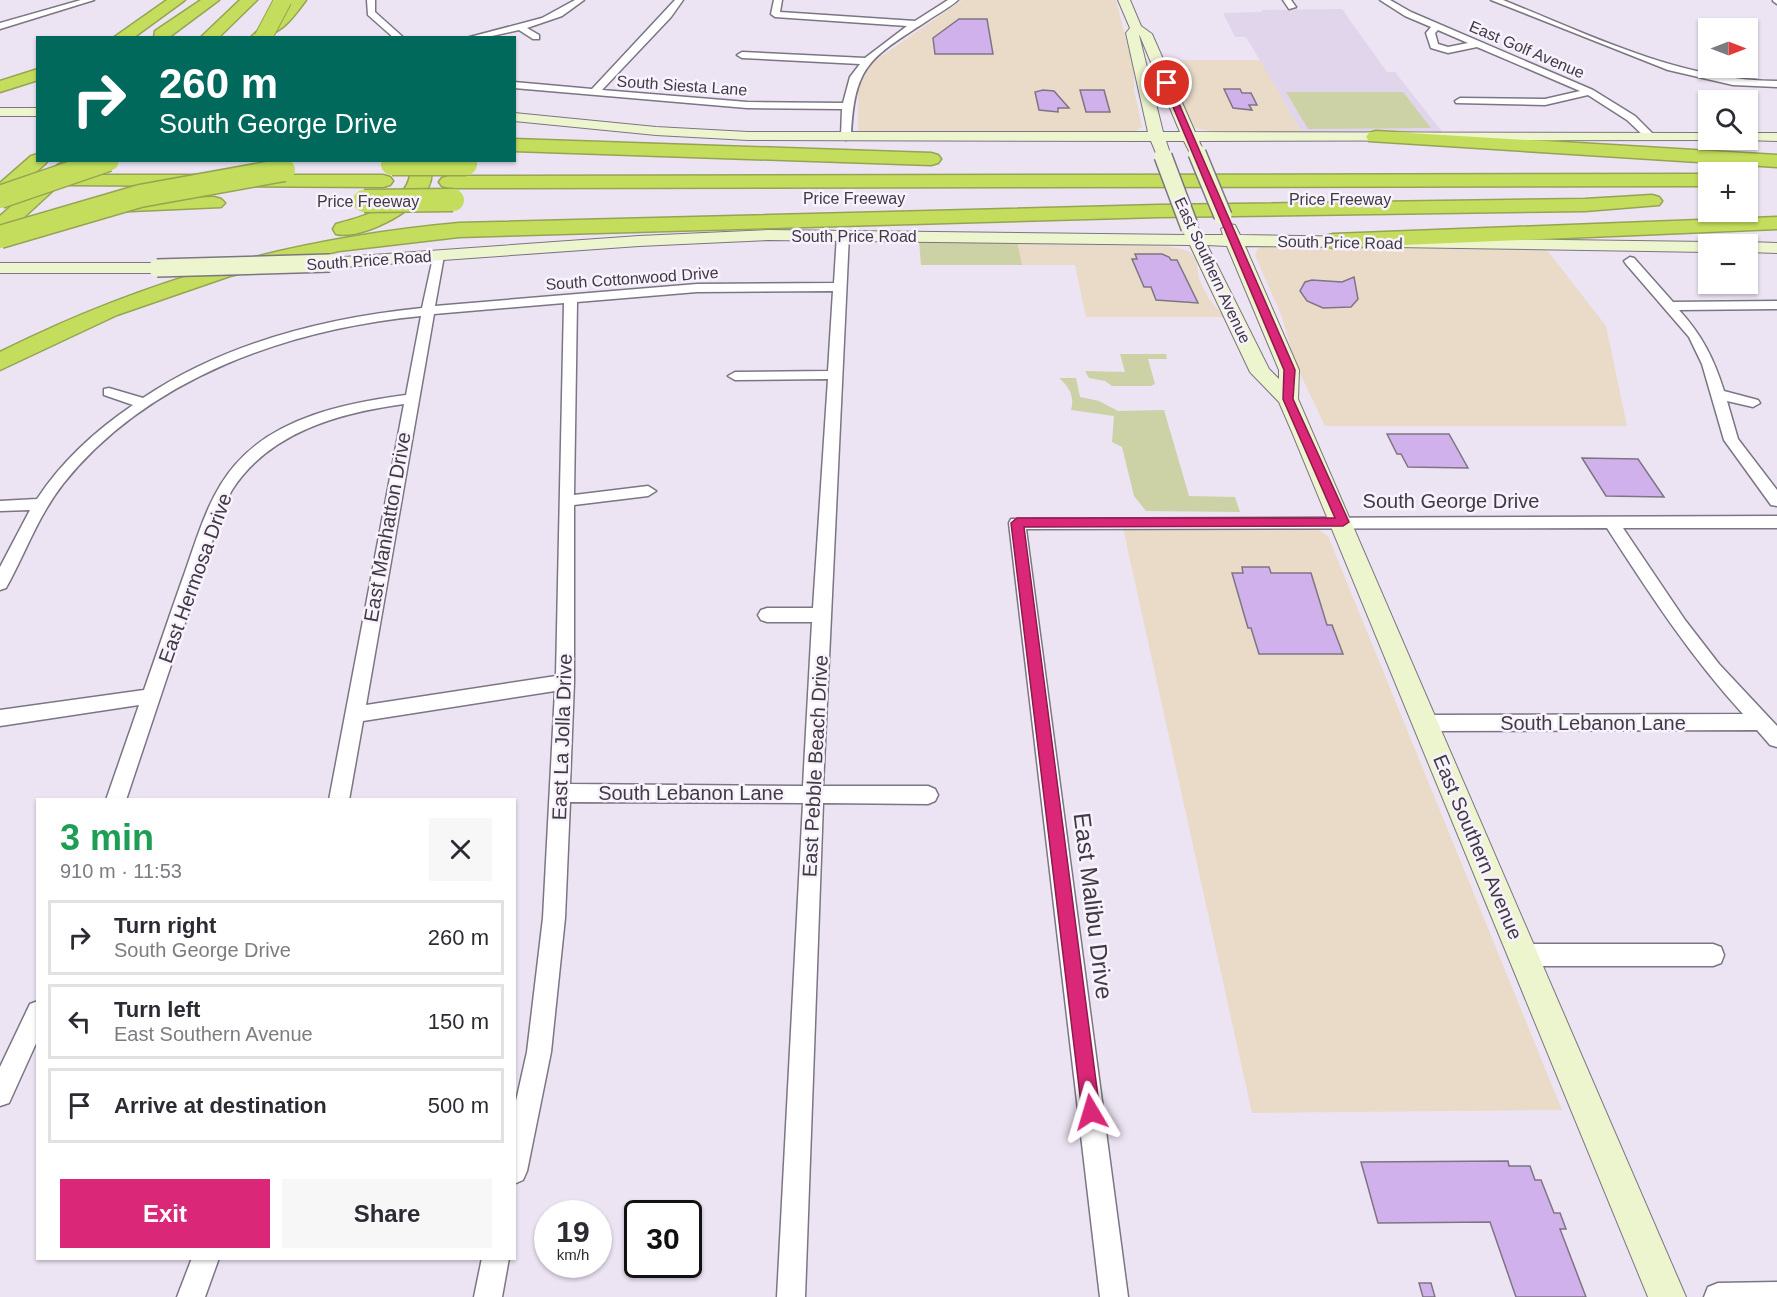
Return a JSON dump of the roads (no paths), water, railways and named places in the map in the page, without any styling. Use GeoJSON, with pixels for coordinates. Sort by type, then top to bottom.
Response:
{"type":"FeatureCollection","features":[{"type":"Feature","properties":{"kind":"highway"},"geometry":{"type":"LineString","coordinates":[[124,36],[177,0]]}},
{"type":"Feature","properties":{"kind":"highway"},"geometry":{"type":"LineString","coordinates":[[160,36],[211,0]]}},
{"type":"Feature","properties":{"kind":"highway"},"geometry":{"type":"LineString","coordinates":[[180,36],[221,0]]}},
{"type":"Feature","properties":{"kind":"highway"},"geometry":{"type":"LineString","coordinates":[[210,36],[249,0]]}},
{"type":"Feature","properties":{"kind":"highway"},"geometry":{"type":"LineString","coordinates":[[261,36],[283,0]]}},
{"type":"Feature","properties":{"kind":"highway"},"geometry":{"type":"LineString","coordinates":[[262,36],[298,0]]}},
{"type":"Feature","properties":{"kind":"highway"},"geometry":{"type":"LineString","coordinates":[[288,36],[304,0]]}},
{"type":"Feature","properties":{"kind":"highway"},"geometry":{"type":"LineString","coordinates":[[0,87],[36,75]]}},
{"type":"Feature","properties":{"kind":"highway"},"geometry":{"type":"LineString","coordinates":[[0,96],[36,87]]}},
{"type":"Feature","properties":{"kind":"highway"},"geometry":{"type":"LineString","coordinates":[[1376,137],[1777,161]]}},
{"type":"Feature","properties":{"kind":"highway"},"geometry":{"type":"LineString","coordinates":[[516,146],[947,160]]}},
{"type":"Feature","properties":{"kind":"highway"},"geometry":{"type":"LineString","coordinates":[[990,161],[1014,164]]}},
{"type":"Feature","properties":{"kind":"highway"},"geometry":{"type":"LineString","coordinates":[[0,195],[36,162]]}},
{"type":"Feature","properties":{"kind":"highway"},"geometry":{"type":"LineString","coordinates":[[0,195],[87,167],[205,162]]}},
{"type":"Feature","properties":{"kind":"highway"},"geometry":{"type":"LineString","coordinates":[[6,335],[123,288],[197,266],[351,227],[378,217],[399,206],[415,192],[423,175],[420,162]]}},
{"type":"Feature","properties":{"kind":"highway"},"geometry":{"type":"LineString","coordinates":[[1,219],[71,213],[145,194],[215,180],[284,170],[388,173],[466,164],[1014,164],[1230,167],[1436,173],[1494,180]]}},
{"type":"Feature","properties":{"kind":"highway"},"geometry":{"type":"LineString","coordinates":[[1,219],[87,167]]}},
{"type":"Feature","properties":{"kind":"highway","name":"Price Freeway"},"geometry":{"type":"LineString","coordinates":[[0,179],[87,167],[388,173],[451,191],[913,197],[1675,201]]}},
{"type":"Feature","properties":{"kind":"highway","name":"Price Freeway"},"geometry":{"type":"LineString","coordinates":[[316,201],[364,201],[451,191],[1698,180]]}},
{"type":"Feature","properties":{"kind":"highway"},"geometry":{"type":"LineString","coordinates":[[0,362],[105,311],[219,270],[306,249],[397,234],[489,229],[848,219],[1585,205],[1652,201]]}},
{"type":"Feature","properties":{"kind":"highway"},"geometry":{"type":"LineString","coordinates":[[1,219],[64,205],[234,202]]}},
{"type":"Feature","properties":{"kind":"highway"},"geometry":{"type":"LineString","coordinates":[[1333,241],[1777,223]]}},
{"type":"Feature","properties":{"kind":"main road","name":"East Southern Avenue"},"geometry":{"type":"LineString","coordinates":[[1124,0],[1134,30],[1156,136],[1193,234],[1260,372],[1288,399],[1343,522],[1666,1297]]}},
{"type":"Feature","properties":{"kind":"main road","name":"East Southern Avenue"},"geometry":{"type":"LineString","coordinates":[[1134,30],[1146,34],[1289,370],[1288,399]]}},
{"type":"Feature","properties":{"kind":"main road"},"geometry":{"type":"LineString","coordinates":[[0,112],[36,112]]}},
{"type":"Feature","properties":{"kind":"main road"},"geometry":{"type":"LineString","coordinates":[[516,117],[701,134],[1698,136]]}},
{"type":"Feature","properties":{"kind":"main road"},"geometry":{"type":"LineString","coordinates":[[1758,137],[1777,137]]}},
{"type":"Feature","properties":{"kind":"main road","name":"South Price Road"},"geometry":{"type":"LineString","coordinates":[[3,268],[157,268],[330,263],[688,238],[843,235],[1231,234],[1333,241],[1698,247]]}},
{"type":"Feature","properties":{"kind":"main road"},"geometry":{"type":"LineString","coordinates":[[1758,247],[1777,248]]}},
{"type":"Feature","properties":{"kind":"street"},"geometry":{"type":"LineString","coordinates":[[0,26],[90,0]]}},
{"type":"Feature","properties":{"kind":"street"},"geometry":{"type":"LineString","coordinates":[[371,0],[371,13],[398,36]]}},
{"type":"Feature","properties":{"kind":"street"},"geometry":{"type":"LineString","coordinates":[[477,36],[571,10],[580,0]]}},
{"type":"Feature","properties":{"kind":"street"},"geometry":{"type":"LineString","coordinates":[[592,93],[668,15],[679,0]]}},
{"type":"Feature","properties":{"kind":"street"},"geometry":{"type":"LineString","coordinates":[[778,0],[775,14],[918,24]]}},
{"type":"Feature","properties":{"kind":"street"},"geometry":{"type":"LineString","coordinates":[[846,136],[848,106],[856,74],[866,61],[954,0]]}},
{"type":"Feature","properties":{"kind":"street","name":"East Golf Avenue"},"geometry":{"type":"LineString","coordinates":[[1384,0],[1437,27],[1590,92],[1620,110],[1650,136]]}},
{"type":"Feature","properties":{"kind":"street"},"geometry":{"type":"LineString","coordinates":[[1495,0],[1667,68],[1704,79],[1738,84],[1777,84]]}},
{"type":"Feature","properties":{"kind":"street"},"geometry":{"type":"LineString","coordinates":[[517,25],[536,37]]}},
{"type":"Feature","properties":{"kind":"street"},"geometry":{"type":"LineString","coordinates":[[1437,27],[1430,33],[1434,46],[1455,49],[1478,44]]}},
{"type":"Feature","properties":{"kind":"street"},"geometry":{"type":"LineString","coordinates":[[742,56],[866,61]]}},
{"type":"Feature","properties":{"kind":"street","name":"South Siesta Lane"},"geometry":{"type":"LineString","coordinates":[[516,85],[747,105],[848,106]]}},
{"type":"Feature","properties":{"kind":"street"},"geometry":{"type":"LineString","coordinates":[[1460,101],[1545,102],[1590,92]]}},
{"type":"Feature","properties":{"kind":"street","name":"East Pebble Beach Drive"},"geometry":{"type":"LineString","coordinates":[[791,1297],[821,615],[843,235]]}},
{"type":"Feature","properties":{"kind":"street","name":"East Manhatton Drive"},"geometry":{"type":"LineString","coordinates":[[339,798],[410,399],[438,256]]}},
{"type":"Feature","properties":{"kind":"street"},"geometry":{"type":"LineString","coordinates":[[1630,261],[1695,336],[1709,364],[1731,440],[1777,501]]}},
{"type":"Feature","properties":{"kind":"street","name":"South Cottonwood Drive"},"geometry":{"type":"LineString","coordinates":[[0,584],[41,504],[58,480],[86,450],[145,404],[211,366],[287,337],[368,318],[427,312],[696,288],[840,287]]}},
{"type":"Feature","properties":{"kind":"street","name":"East La Jolla Drive"},"geometry":{"type":"LineString","coordinates":[[516,1161],[539,1052],[555,918],[565,682],[566,501],[571,299]]}},
{"type":"Feature","properties":{"kind":"street"},"geometry":{"type":"LineString","coordinates":[[1671,306],[1777,305]]}},
{"type":"Feature","properties":{"kind":"street"},"geometry":{"type":"LineString","coordinates":[[278,324],[287,337]]}},
{"type":"Feature","properties":{"kind":"street"},"geometry":{"type":"LineString","coordinates":[[735,376],[836,375]]}},
{"type":"Feature","properties":{"kind":"street"},"geometry":{"type":"LineString","coordinates":[[109,392],[145,404]]}},
{"type":"Feature","properties":{"kind":"street"},"geometry":{"type":"LineString","coordinates":[[1718,394],[1753,403]]}},
{"type":"Feature","properties":{"kind":"street","name":"East Hermosa Drive"},"geometry":{"type":"LineString","coordinates":[[117,798],[210,524],[225,490],[243,465],[295,428],[332,413],[371,403],[410,399]]}},
{"type":"Feature","properties":{"kind":"street"},"geometry":{"type":"LineString","coordinates":[[566,501],[648,491]]}},
{"type":"Feature","properties":{"kind":"street"},"geometry":{"type":"LineString","coordinates":[[0,506],[41,504]]}},
{"type":"Feature","properties":{"kind":"street"},"geometry":{"type":"LineString","coordinates":[[1611,522],[1678,625],[1713,669],[1777,739]]}},
{"type":"Feature","properties":{"kind":"street","name":"South George Drive"},"geometry":{"type":"LineString","coordinates":[[1017,523],[1777,522]]}},
{"type":"Feature","properties":{"kind":"street","name":"East Malibu Drive"},"geometry":{"type":"LineString","coordinates":[[1017,523],[1114,1297]]}},
{"type":"Feature","properties":{"kind":"street"},"geometry":{"type":"LineString","coordinates":[[767,615],[821,615]]}},
{"type":"Feature","properties":{"kind":"street"},"geometry":{"type":"LineString","coordinates":[[354,716],[565,682]]}},
{"type":"Feature","properties":{"kind":"street"},"geometry":{"type":"LineString","coordinates":[[0,718],[152,696]]}},
{"type":"Feature","properties":{"kind":"street","name":"South Lebanon Lane"},"geometry":{"type":"LineString","coordinates":[[1426,723],[1761,722]]}},
{"type":"Feature","properties":{"kind":"street","name":"South Lebanon Lane"},"geometry":{"type":"LineString","coordinates":[[561,793],[928,795]]}},
{"type":"Feature","properties":{"kind":"street"},"geometry":{"type":"LineString","coordinates":[[1524,955],[1713,955]]}},
{"type":"Feature","properties":{"kind":"street"},"geometry":{"type":"LineString","coordinates":[[0,1094],[36,1016]]}},
{"type":"Feature","properties":{"kind":"street"},"geometry":{"type":"LineString","coordinates":[[191,1297],[205,1260]]}},
{"type":"Feature","properties":{"kind":"street"},"geometry":{"type":"LineString","coordinates":[[488,1297],[496,1260]]}},
{"type":"Feature","properties":{"kind":"street"},"geometry":{"type":"LineString","coordinates":[[1718,1297],[1777,1296]]}}]}
